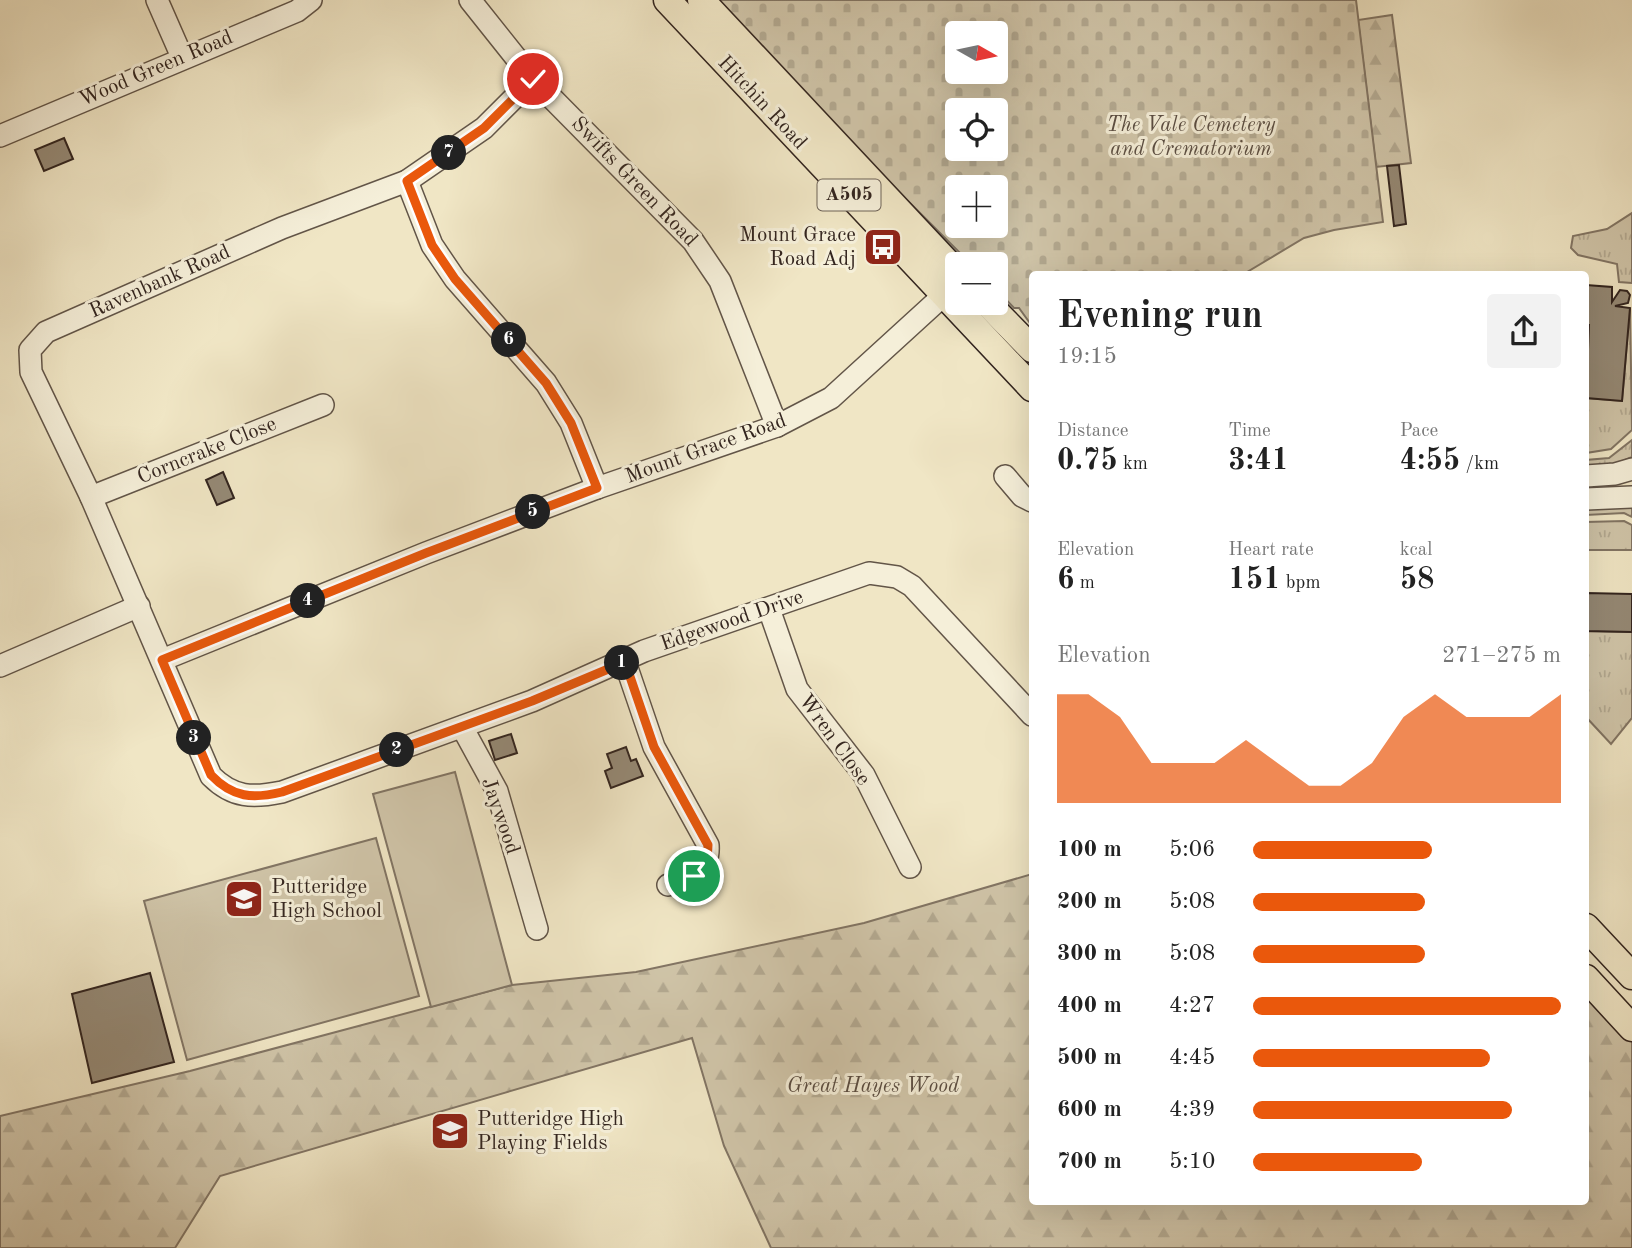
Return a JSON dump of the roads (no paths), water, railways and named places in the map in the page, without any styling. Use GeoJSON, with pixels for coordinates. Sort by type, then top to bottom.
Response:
{"type":"FeatureCollection","features":[{"type":"Feature","properties":{"kind":"main road","name":"Hitchin Road"},"geometry":{"type":"LineString","coordinates":[[667,0],[945,275]]}},
{"type":"Feature","properties":{"kind":"main road","name":"Hitchin Road"},"geometry":{"type":"LineString","coordinates":[[701,0],[945,274]]}},
{"type":"Feature","properties":{"kind":"main road","name":"Hitchin Road"},"geometry":{"type":"LineString","coordinates":[[977,315],[1029,384]]}},
{"type":"Feature","properties":{"kind":"main road"},"geometry":{"type":"LineString","coordinates":[[999,315],[1029,346]]}},
{"type":"Feature","properties":{"kind":"main road"},"geometry":{"type":"LineString","coordinates":[[1589,930],[1632,976]]}},
{"type":"Feature","properties":{"kind":"main road"},"geometry":{"type":"LineString","coordinates":[[1589,981],[1632,1028]]}},
{"type":"Feature","properties":{"kind":"street"},"geometry":{"type":"LineString","coordinates":[[157,0],[182,57]]}},
{"type":"Feature","properties":{"kind":"street","name":"Wood Green Road"},"geometry":{"type":"LineString","coordinates":[[0,136],[182,57],[297,11],[311,0]]}},
{"type":"Feature","properties":{"kind":"street","name":"Swifts Green Road"},"geometry":{"type":"LineString","coordinates":[[470,0],[533,79],[693,241],[720,281],[777,426]]}},
{"type":"Feature","properties":{"kind":"street","name":"Ravenbank Road"},"geometry":{"type":"LineString","coordinates":[[139,606],[91,496],[31,372],[30,350],[37,339],[282,228],[407,181],[484,128],[533,79]]}},
{"type":"Feature","properties":{"kind":"street"},"geometry":{"type":"LineString","coordinates":[[407,181],[432,245],[455,279],[546,383],[571,423],[597,488]]}},
{"type":"Feature","properties":{"kind":"street","name":"Mount Grace Road"},"geometry":{"type":"LineString","coordinates":[[162,660],[426,553],[597,488],[777,426],[831,398],[945,291]]}},
{"type":"Feature","properties":{"kind":"street","name":"Corncrake Close"},"geometry":{"type":"LineString","coordinates":[[91,496],[323,405]]}},
{"type":"Feature","properties":{"kind":"street"},"geometry":{"type":"LineString","coordinates":[[1589,476],[1615,474],[1632,469]]}},
{"type":"Feature","properties":{"kind":"street"},"geometry":{"type":"LineString","coordinates":[[1005,476],[1022,496],[1029,500]]}},
{"type":"Feature","properties":{"kind":"street"},"geometry":{"type":"LineString","coordinates":[[1589,499],[1632,497]]}},
{"type":"Feature","properties":{"kind":"street","name":"Edgewood Drive"},"geometry":{"type":"LineString","coordinates":[[139,606],[211,775],[224,789],[244,796],[282,792],[462,727],[644,652],[869,573],[897,577],[912,586],[1029,712]]}},
{"type":"Feature","properties":{"kind":"street"},"geometry":{"type":"LineString","coordinates":[[0,666],[139,606]]}},
{"type":"Feature","properties":{"kind":"street","name":"Wren Close"},"geometry":{"type":"LineString","coordinates":[[769,609],[797,689],[864,775],[910,867]]}},
{"type":"Feature","properties":{"kind":"street"},"geometry":{"type":"LineString","coordinates":[[625,662],[654,747],[708,845],[707,861],[701,870],[668,884]]}},
{"type":"Feature","properties":{"kind":"street","name":"Jaywood"},"geometry":{"type":"LineString","coordinates":[[462,727],[497,791],[527,917]]}},
{"type":"Feature","properties":{"kind":"place","name":"Mount Grace Road Adj"},"geometry":{"type":"Point","coordinates":[883,247]}},
{"type":"Feature","properties":{"kind":"place","name":"Putteridge High School"},"geometry":{"type":"Point","coordinates":[244,899]}},
{"type":"Feature","properties":{"kind":"place","name":"Putteridge High Playing Fields"},"geometry":{"type":"Point","coordinates":[450,1131]}},
{"type":"Feature","properties":{"kind":"park label","name":"The Vale Cemetery and Crematorium"},"geometry":{"type":"Point","coordinates":[1191,137]}},
{"type":"Feature","properties":{"kind":"park label","name":"Great Hayes Wood"},"geometry":{"type":"Point","coordinates":[873,1086]}}]}
